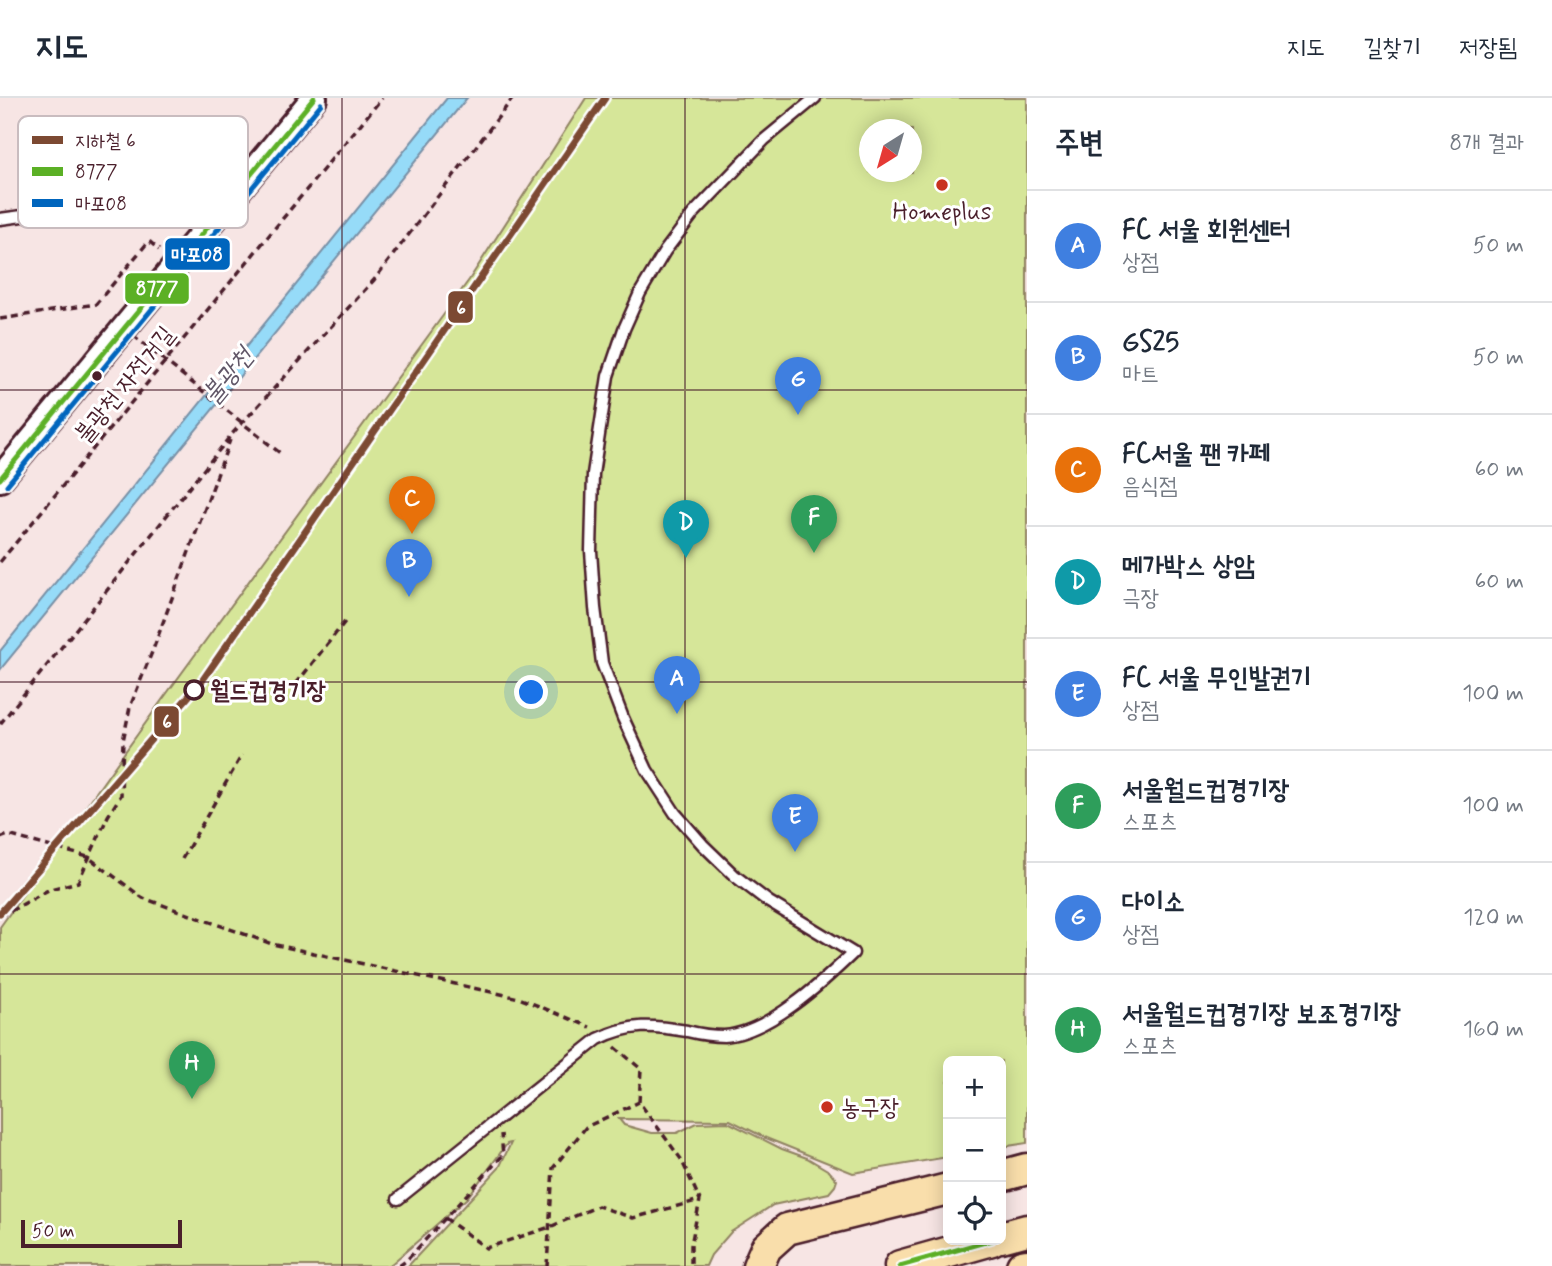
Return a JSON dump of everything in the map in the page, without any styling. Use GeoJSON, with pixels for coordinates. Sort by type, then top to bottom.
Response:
{"type":"FeatureCollection","features":[{"type":"Feature","properties":{"kind":"main road"},"geometry":{"type":"LineString","coordinates":[[1006,1175],[1027,1169]]}},
{"type":"Feature","properties":{"kind":"main road"},"geometry":{"type":"LineString","coordinates":[[758,1266],[766,1248],[787,1229],[943,1190]]}},
{"type":"Feature","properties":{"kind":"main road"},"geometry":{"type":"LineString","coordinates":[[1006,1236],[1027,1230]]}},
{"type":"Feature","properties":{"kind":"main road"},"geometry":{"type":"LineString","coordinates":[[900,1266],[974,1245]]}},
{"type":"Feature","properties":{"kind":"street"},"geometry":{"type":"LineString","coordinates":[[248,178],[314,98]]}},
{"type":"Feature","properties":{"kind":"street"},"geometry":{"type":"LineString","coordinates":[[0,479],[207,228]]}},
{"type":"Feature","properties":{"kind":"lane"},"geometry":{"type":"LineString","coordinates":[[398,1199],[586,1047],[602,1037],[618,1030],[652,1025],[713,1036],[749,1031],[765,1023],[824,980],[853,953],[769,902],[736,876],[703,845],[676,813],[647,770],[602,663],[592,551],[593,474],[608,376],[640,293],[665,251],[693,214],[764,140],[815,98]]}},
{"type":"Feature","properties":{"kind":"lane"},"geometry":{"type":"LineString","coordinates":[[0,219],[18,217]]}},
{"type":"Feature","properties":{"kind":"path","name":"불광천 자전거길"},"geometry":{"type":"LineString","coordinates":[[0,562],[382,98]]}},
{"type":"Feature","properties":{"kind":"path"},"geometry":{"type":"LineString","coordinates":[[0,724],[232,434],[374,280],[513,98]]}},
{"type":"Feature","properties":{"kind":"path"},"geometry":{"type":"LineString","coordinates":[[0,319],[96,304],[149,241],[176,265]]}},
{"type":"Feature","properties":{"kind":"path"},"geometry":{"type":"LineString","coordinates":[[124,328],[280,453]]}},
{"type":"Feature","properties":{"kind":"path"},"geometry":{"type":"LineString","coordinates":[[0,917],[50,889],[78,882],[108,816],[121,795],[123,741],[130,707],[232,434]]}},
{"type":"Feature","properties":{"kind":"path"},"geometry":{"type":"LineString","coordinates":[[296,684],[348,620]]}},
{"type":"Feature","properties":{"kind":"path"},"geometry":{"type":"LineString","coordinates":[[182,859],[242,755]]}},
{"type":"Feature","properties":{"kind":"path"},"geometry":{"type":"LineString","coordinates":[[0,838],[8,835],[88,857],[143,898],[272,944],[519,998],[593,1028],[641,1069],[639,1102],[681,1159],[700,1200],[691,1245],[691,1266]]}},
{"type":"Feature","properties":{"kind":"path"},"geometry":{"type":"LineString","coordinates":[[548,1266],[554,1168],[586,1127],[639,1102]]}},
{"type":"Feature","properties":{"kind":"path"},"geometry":{"type":"LineString","coordinates":[[399,1266],[503,1155],[499,1118]]}},
{"type":"Feature","properties":{"kind":"path"},"geometry":{"type":"LineString","coordinates":[[445,1218],[486,1248],[550,1227],[598,1206],[633,1218],[700,1200]]}},
{"type":"Feature","properties":{"kind":"green space"},"geometry":{"type":"Polygon","coordinates":[[[586,98],[1027,98],[1027,1143],[1006,1146],[1006,1056],[943,1056],[943,1158],[853,1173],[766,1138],[730,1120],[619,1119],[624,1125],[652,1133],[677,1133],[697,1123],[728,1122],[782,1149],[807,1158],[829,1171],[837,1180],[829,1193],[773,1205],[731,1232],[711,1255],[706,1266],[408,1266],[499,1168],[511,1143],[507,1144],[467,1198],[389,1266],[0,1266],[0,927],[469,280],[586,98]]]}},
{"type":"Feature","properties":{"kind":"water","name":"불광천"},"geometry":{"type":"Polygon","coordinates":[[[447,98],[467,98],[0,670],[0,651],[447,98]]]}},
{"type":"Feature","properties":{"kind":"metro line","name":"6"},"geometry":{"type":"LineString","coordinates":[[0,913],[202,681],[605,98]]}},
{"type":"Feature","properties":{"kind":"transit line","name":"8777"},"geometry":{"type":"LineString","coordinates":[[248,178],[314,98]]}},
{"type":"Feature","properties":{"kind":"transit line","name":"마포08"},"geometry":{"type":"LineString","coordinates":[[248,193],[321,104]]}},
{"type":"Feature","properties":{"kind":"transit line","name":"8777"},"geometry":{"type":"LineString","coordinates":[[0,479],[207,228]]}},
{"type":"Feature","properties":{"kind":"transit line","name":"마포08"},"geometry":{"type":"LineString","coordinates":[[7,485],[219,228]]}},
{"type":"Feature","properties":{"kind":"transit line","name":"8777"},"geometry":{"type":"LineString","coordinates":[[900,1266],[974,1245]]}},
{"type":"Feature","properties":{"kind":"place","name":"Homeplus"},"geometry":{"type":"Point","coordinates":[942,185]}},
{"type":"Feature","properties":{"kind":"place","name":"다이소"},"geometry":{"type":"Point","coordinates":[798,415]}},
{"type":"Feature","properties":{"kind":"place","name":"FC서울 팬 카페"},"geometry":{"type":"Point","coordinates":[412,534]}},
{"type":"Feature","properties":{"kind":"place","name":"서울월드컵경기장"},"geometry":{"type":"Point","coordinates":[814,553]}},
{"type":"Feature","properties":{"kind":"place","name":"메가박스 상암"},"geometry":{"type":"Point","coordinates":[686,558]}},
{"type":"Feature","properties":{"kind":"place","name":"GS25"},"geometry":{"type":"Point","coordinates":[409,597]}},
{"type":"Feature","properties":{"kind":"place","name":"월드컵경기장"},"geometry":{"type":"Point","coordinates":[194,690]}},
{"type":"Feature","properties":{"kind":"place","name":"FC 서울 회원센터"},"geometry":{"type":"Point","coordinates":[677,714]}},
{"type":"Feature","properties":{"kind":"place","name":"FC 서울 무인발권기"},"geometry":{"type":"Point","coordinates":[795,852]}},
{"type":"Feature","properties":{"kind":"place","name":"서울월드컵경기장 보조경기장"},"geometry":{"type":"Point","coordinates":[192,1099]}},
{"type":"Feature","properties":{"kind":"place","name":"농구장"},"geometry":{"type":"Point","coordinates":[827,1107]}}]}
